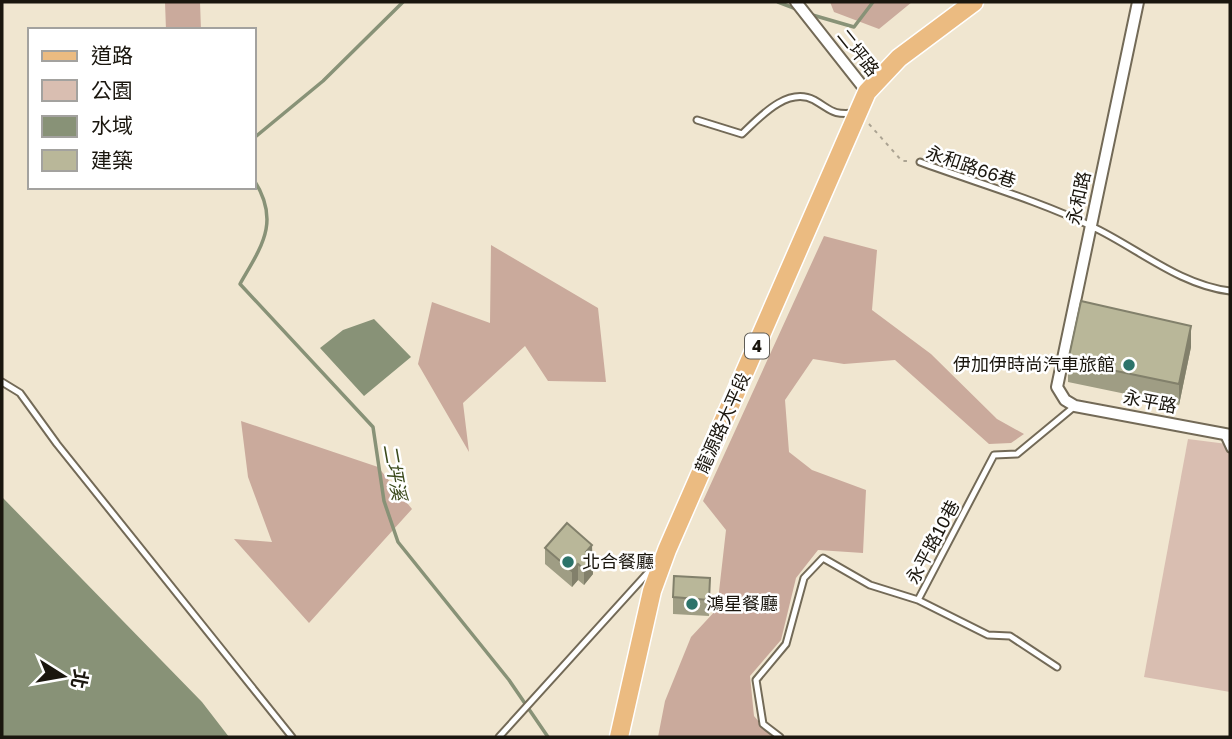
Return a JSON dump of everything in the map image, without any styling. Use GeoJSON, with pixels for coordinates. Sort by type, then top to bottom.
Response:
{"type":"FeatureCollection","features":[{"type":"Feature","properties":{"kind":"main road","name":"龍源路大平段"},"geometry":{"type":"LineString","coordinates":[[619,737],[652,592],[667,550],[867,92],[899,58],[974,2]]}},
{"type":"Feature","properties":{"kind":"street","name":"二坪路"},"geometry":{"type":"LineString","coordinates":[[796,2],[867,92]]}},
{"type":"Feature","properties":{"kind":"street","name":"永和路"},"geometry":{"type":"LineString","coordinates":[[1070,403],[1057,387],[1138,2]]}},
{"type":"Feature","properties":{"kind":"street","name":"永平路"},"geometry":{"type":"LineString","coordinates":[[1070,403],[1227,434]]}},
{"type":"Feature","properties":{"kind":"lane"},"geometry":{"type":"LineString","coordinates":[[696,120],[742,134],[772,107],[799,96],[812,99],[836,115],[859,113]]}},
{"type":"Feature","properties":{"kind":"lane","name":"永和路66巷"},"geometry":{"type":"LineString","coordinates":[[920,162],[1091,226],[1139,254],[1215,289],[1230,291]]}},
{"type":"Feature","properties":{"kind":"lane"},"geometry":{"type":"LineString","coordinates":[[2,382],[20,393],[57,444],[292,737]]}},
{"type":"Feature","properties":{"kind":"lane","name":"永平路10巷"},"geometry":{"type":"LineString","coordinates":[[780,737],[763,724],[756,680],[786,644],[804,578],[823,558],[870,585],[918,600],[994,455],[1017,454],[1070,403]]}},
{"type":"Feature","properties":{"kind":"lane"},"geometry":{"type":"LineString","coordinates":[[1227,434],[1230,449]]}},
{"type":"Feature","properties":{"kind":"lane"},"geometry":{"type":"LineString","coordinates":[[499,737],[667,550]]}},
{"type":"Feature","properties":{"kind":"lane"},"geometry":{"type":"LineString","coordinates":[[918,600],[988,635],[1010,636],[1057,667]]}},
{"type":"Feature","properties":{"kind":"path","name":"永和路66巷"},"geometry":{"type":"LineString","coordinates":[[859,113],[902,161],[920,162]]}},
{"type":"Feature","properties":{"kind":"green space"},"geometry":{"type":"Polygon","coordinates":[[[1188,439],[1227,444],[1230,451],[1230,692],[1144,677],[1188,439]]]}},
{"type":"Feature","properties":{"kind":"shaded area"},"geometry":{"type":"Polygon","coordinates":[[[165,2],[200,2],[201,28],[166,28],[165,2]]]}},
{"type":"Feature","properties":{"kind":"shaded area"},"geometry":{"type":"Polygon","coordinates":[[[830,2],[912,2],[879,29],[834,12],[830,2]]]}},
{"type":"Feature","properties":{"kind":"shaded area"},"geometry":{"type":"Polygon","coordinates":[[[824,236],[877,250],[872,310],[931,354],[997,419],[1024,434],[1011,443],[989,444],[895,360],[844,364],[813,359],[785,400],[789,452],[812,470],[866,490],[863,553],[818,550],[796,578],[781,640],[750,676],[754,716],[772,737],[658,737],[665,701],[691,637],[717,609],[726,530],[703,501],[824,236]]]}},
{"type":"Feature","properties":{"kind":"shaded area"},"geometry":{"type":"Polygon","coordinates":[[[491,245],[598,308],[606,382],[548,381],[525,346],[463,403],[469,452],[418,364],[432,302],[490,323],[491,245]]]}},
{"type":"Feature","properties":{"kind":"shaded area"},"geometry":{"type":"Polygon","coordinates":[[[241,421],[378,467],[412,509],[309,623],[234,539],[272,542],[248,477],[241,421]]]}},
{"type":"Feature","properties":{"kind":"water"},"geometry":{"type":"Polygon","coordinates":[[[374,319],[411,357],[364,396],[320,348],[343,330],[374,319]]]}},
{"type":"Feature","properties":{"kind":"water"},"geometry":{"type":"Polygon","coordinates":[[[2,497],[202,702],[229,737],[2,737],[2,497]]]}},
{"type":"Feature","properties":{"kind":"building","name":"伊加伊時尚汽車旅館"},"geometry":{"type":"Polygon","coordinates":[[[1081,301],[1191,326],[1179,384],[1068,361],[1081,301]]]}},
{"type":"Feature","properties":{"kind":"building"},"geometry":{"type":"Polygon","coordinates":[[[567,523],[592,545],[586,552],[593,558],[584,569],[578,564],[572,571],[545,548],[567,523]]]}},
{"type":"Feature","properties":{"kind":"building"},"geometry":{"type":"Polygon","coordinates":[[[674,576],[710,578],[709,600],[673,597],[674,576]]]}},
{"type":"Feature","properties":{"kind":"waterway","name":"二坪溪"},"geometry":{"type":"LineString","coordinates":[[256,136],[323,81],[403,2]]}},
{"type":"Feature","properties":{"kind":"waterway","name":"二坪溪"},"geometry":{"type":"LineString","coordinates":[[778,2],[799,10]]}},
{"type":"Feature","properties":{"kind":"waterway","name":"二坪溪"},"geometry":{"type":"LineString","coordinates":[[809,14],[854,27],[873,2]]}},
{"type":"Feature","properties":{"kind":"waterway","name":"二坪溪"},"geometry":{"type":"LineString","coordinates":[[256,184],[262,195],[267,222],[261,246],[240,284],[373,427],[384,501],[398,542],[509,680],[548,737]]}},
{"type":"Feature","properties":{"kind":"place","name":"伊加伊時尚汽車旅館"},"geometry":{"type":"Point","coordinates":[1129,365]}},
{"type":"Feature","properties":{"kind":"place","name":"北合餐廳"},"geometry":{"type":"Point","coordinates":[568,562]}},
{"type":"Feature","properties":{"kind":"place","name":"鴻星餐廳"},"geometry":{"type":"Point","coordinates":[692,604]}}]}
